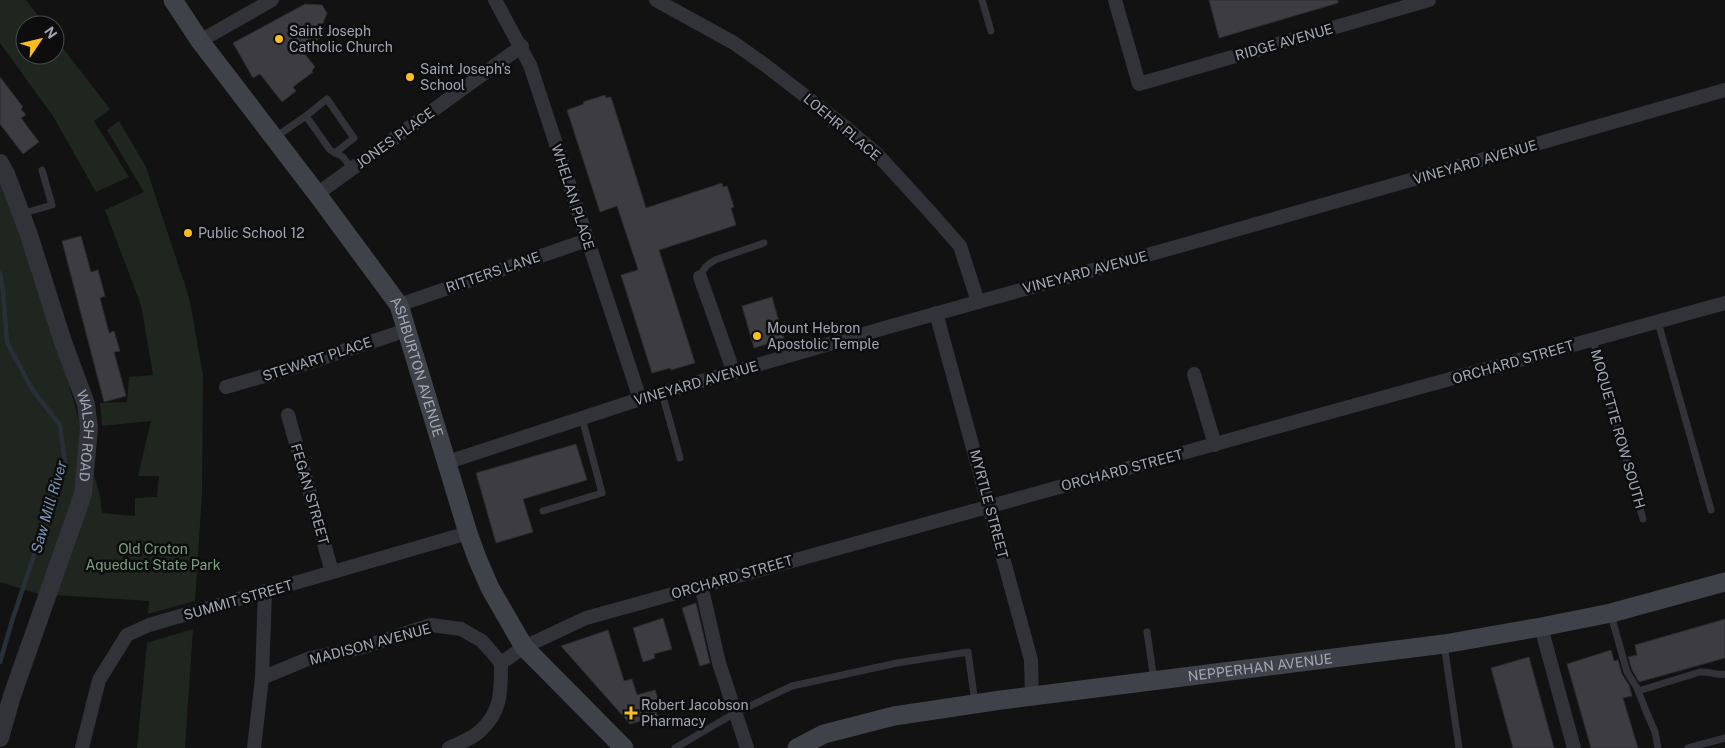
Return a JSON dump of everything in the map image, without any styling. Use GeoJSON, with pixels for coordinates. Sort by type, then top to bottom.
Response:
{"type":"FeatureCollection","features":[{"type":"Feature","properties":{"kind":"main road","name":"ASHBURTON AVENUE"},"geometry":{"type":"LineString","coordinates":[[173,0],[200,41],[399,305],[468,533],[490,588],[524,647],[624,748]]}},
{"type":"Feature","properties":{"kind":"main road","name":"NEPPERHAN AVENUE"},"geometry":{"type":"LineString","coordinates":[[797,748],[824,734],[894,716],[1154,680],[1444,644],[1610,613],[1725,582]]}},
{"type":"Feature","properties":{"kind":"street"},"geometry":{"type":"LineString","coordinates":[[200,41],[272,0]]}},
{"type":"Feature","properties":{"kind":"street","name":"WHELAN PLACE"},"geometry":{"type":"LineString","coordinates":[[495,0],[522,46],[530,65],[640,399]]}},
{"type":"Feature","properties":{"kind":"street","name":"LOEHR PLACE"},"geometry":{"type":"LineString","coordinates":[[656,0],[734,43],[837,120],[877,154],[926,206],[960,246],[978,302]]}},
{"type":"Feature","properties":{"kind":"street","name":"RIDGE AVENUE"},"geometry":{"type":"LineString","coordinates":[[1115,0],[1139,84],[1413,2],[1429,0]]}},
{"type":"Feature","properties":{"kind":"street","name":"JONES PLACE"},"geometry":{"type":"LineString","coordinates":[[317,194],[522,46]]}},
{"type":"Feature","properties":{"kind":"street","name":"VINEYARD AVENUE"},"geometry":{"type":"LineString","coordinates":[[448,462],[640,399],[1725,90]]}},
{"type":"Feature","properties":{"kind":"street","name":"WALSH ROAD"},"geometry":{"type":"LineString","coordinates":[[0,163],[21,214],[63,342],[86,404],[89,428],[83,494],[12,696],[0,738]]}},
{"type":"Feature","properties":{"kind":"street","name":"RITTERS LANE"},"geometry":{"type":"LineString","coordinates":[[399,305],[587,240]]}},
{"type":"Feature","properties":{"kind":"street"},"geometry":{"type":"LineString","coordinates":[[700,277],[734,373]]}},
{"type":"Feature","properties":{"kind":"street","name":"ORCHARD STREET"},"geometry":{"type":"LineString","coordinates":[[524,647],[586,618],[1725,303]]}},
{"type":"Feature","properties":{"kind":"street","name":"MYRTLE STREET"},"geometry":{"type":"LineString","coordinates":[[936,314],[990,505],[1031,660],[1032,696]]}},
{"type":"Feature","properties":{"kind":"street","name":"STEWART PLACE"},"geometry":{"type":"LineString","coordinates":[[226,387],[298,366],[407,330]]}},
{"type":"Feature","properties":{"kind":"street"},"geometry":{"type":"LineString","coordinates":[[1194,374],[1215,445]]}},
{"type":"Feature","properties":{"kind":"street","name":"FEGAN STREET"},"geometry":{"type":"LineString","coordinates":[[288,415],[332,572]]}},
{"type":"Feature","properties":{"kind":"street","name":"SUMMIT STREET"},"geometry":{"type":"LineString","coordinates":[[82,748],[99,680],[127,635],[149,625],[468,533]]}},
{"type":"Feature","properties":{"kind":"street"},"geometry":{"type":"LineString","coordinates":[[702,585],[719,663],[747,748]]}},
{"type":"Feature","properties":{"kind":"street"},"geometry":{"type":"LineString","coordinates":[[254,748],[262,678],[265,591]]}},
{"type":"Feature","properties":{"kind":"street","name":"MADISON AVENUE"},"geometry":{"type":"LineString","coordinates":[[262,678],[310,658],[360,648],[431,625],[461,629],[482,641],[501,663]]}},
{"type":"Feature","properties":{"kind":"street"},"geometry":{"type":"LineString","coordinates":[[1541,627],[1574,748]]}},
{"type":"Feature","properties":{"kind":"street"},"geometry":{"type":"LineString","coordinates":[[449,748],[480,732],[496,713],[500,694],[501,663],[524,647]]}},
{"type":"Feature","properties":{"kind":"lane"},"geometry":{"type":"LineString","coordinates":[[982,0],[991,31]]}},
{"type":"Feature","properties":{"kind":"lane"},"geometry":{"type":"LineString","coordinates":[[274,138],[327,99],[354,138],[335,153]]}},
{"type":"Feature","properties":{"kind":"lane"},"geometry":{"type":"LineString","coordinates":[[306,116],[330,150],[343,157],[352,169]]}},
{"type":"Feature","properties":{"kind":"lane"},"geometry":{"type":"LineString","coordinates":[[21,214],[52,205],[42,170]]}},
{"type":"Feature","properties":{"kind":"lane"},"geometry":{"type":"LineString","coordinates":[[700,277],[702,270],[714,260],[764,243]]}},
{"type":"Feature","properties":{"kind":"lane"},"geometry":{"type":"LineString","coordinates":[[1658,322],[1711,510]]}},
{"type":"Feature","properties":{"kind":"lane","name":"MOQUETTE ROW SOUTH"},"geometry":{"type":"LineString","coordinates":[[1593,340],[1643,519]]}},
{"type":"Feature","properties":{"kind":"lane"},"geometry":{"type":"LineString","coordinates":[[662,393],[680,458]]}},
{"type":"Feature","properties":{"kind":"lane"},"geometry":{"type":"LineString","coordinates":[[543,511],[602,493],[582,418]]}},
{"type":"Feature","properties":{"kind":"lane"},"geometry":{"type":"LineString","coordinates":[[1610,613],[1627,672],[1638,691],[1655,732],[1658,748]]}},
{"type":"Feature","properties":{"kind":"lane"},"geometry":{"type":"LineString","coordinates":[[1147,632],[1154,680]]}},
{"type":"Feature","properties":{"kind":"lane"},"geometry":{"type":"LineString","coordinates":[[1444,644],[1459,748]]}},
{"type":"Feature","properties":{"kind":"lane"},"geometry":{"type":"LineString","coordinates":[[675,748],[735,713],[792,686],[897,662],[968,652],[975,704]]}},
{"type":"Feature","properties":{"kind":"lane"},"geometry":{"type":"LineString","coordinates":[[1638,691],[1700,672],[1707,672],[1717,676],[1725,674]]}},
{"type":"Feature","properties":{"kind":"lane"},"geometry":{"type":"LineString","coordinates":[[1688,748],[1725,738]]}},
{"type":"Feature","properties":{"kind":"green space"},"geometry":{"type":"Polygon","coordinates":[[[0,0],[26,0],[37,15],[15,15],[15,64],[0,43],[0,0]]]}},
{"type":"Feature","properties":{"kind":"green space"},"geometry":{"type":"Polygon","coordinates":[[[65,51],[110,109],[94,121],[129,177],[96,192],[53,116],[16,65],[65,65],[65,51]]]}},
{"type":"Feature","properties":{"kind":"green space","name":"Old Croton Aqueduct State Park"},"geometry":{"type":"Polygon","coordinates":[[[119,121],[146,167],[189,297],[203,375],[202,493],[195,601],[148,614],[149,601],[39,594],[0,582],[0,175],[59,349],[100,496],[102,513],[135,516],[135,498],[157,497],[159,476],[138,476],[151,421],[102,426],[100,403],[127,402],[129,377],[153,375],[141,305],[105,210],[144,192],[107,130],[119,121]]]}},
{"type":"Feature","properties":{"kind":"green space"},"geometry":{"type":"Polygon","coordinates":[[[193,629],[185,748],[137,748],[147,643],[193,629]]]}},
{"type":"Feature","properties":{"kind":"building"},"geometry":{"type":"Polygon","coordinates":[[[1209,0],[1338,0],[1338,3],[1219,38],[1209,0]]]}},
{"type":"Feature","properties":{"kind":"building","name":"Saint Joseph Catholic Church"},"geometry":{"type":"Polygon","coordinates":[[[305,4],[322,5],[327,13],[321,28],[325,35],[301,49],[315,67],[312,70],[313,72],[293,87],[296,91],[282,102],[260,74],[253,78],[233,43],[305,4]]]}},
{"type":"Feature","properties":{"kind":"building"},"geometry":{"type":"Polygon","coordinates":[[[0,77],[23,107],[21,109],[26,115],[21,118],[39,142],[23,154],[0,124],[0,77]]]}},
{"type":"Feature","properties":{"kind":"building"},"geometry":{"type":"Polygon","coordinates":[[[605,95],[606,98],[611,97],[646,208],[722,183],[723,187],[727,186],[734,207],[731,208],[736,225],[659,250],[695,363],[671,370],[670,368],[652,373],[621,275],[638,270],[637,266],[617,206],[600,212],[567,110],[584,104],[583,102],[605,95]]]}},
{"type":"Feature","properties":{"kind":"building"},"geometry":{"type":"Polygon","coordinates":[[[81,236],[91,272],[98,270],[105,296],[100,298],[109,333],[114,331],[120,351],[114,352],[126,396],[104,402],[62,241],[81,236]]]}},
{"type":"Feature","properties":{"kind":"building"},"geometry":{"type":"Polygon","coordinates":[[[772,297],[784,339],[754,348],[742,306],[772,297]]]}},
{"type":"Feature","properties":{"kind":"building"},"geometry":{"type":"Polygon","coordinates":[[[576,444],[587,480],[523,499],[533,532],[496,543],[476,473],[576,444]]]}},
{"type":"Feature","properties":{"kind":"building"},"geometry":{"type":"Polygon","coordinates":[[[696,603],[710,663],[700,666],[682,608],[696,603]]]}},
{"type":"Feature","properties":{"kind":"building"},"geometry":{"type":"Polygon","coordinates":[[[663,618],[672,649],[654,654],[655,658],[643,662],[633,628],[663,618]]]}},
{"type":"Feature","properties":{"kind":"building"},"geometry":{"type":"Polygon","coordinates":[[[1725,619],[1725,658],[1639,682],[1632,670],[1628,657],[1637,655],[1635,645],[1725,619]]]}},
{"type":"Feature","properties":{"kind":"building"},"geometry":{"type":"Polygon","coordinates":[[[608,630],[624,681],[632,679],[637,695],[655,690],[661,708],[655,710],[658,716],[630,724],[561,646],[608,630]]]}},
{"type":"Feature","properties":{"kind":"building"},"geometry":{"type":"Polygon","coordinates":[[[1611,650],[1614,661],[1618,660],[1622,674],[1629,685],[1632,696],[1623,698],[1638,748],[1591,748],[1567,664],[1611,650]]]}},
{"type":"Feature","properties":{"kind":"building"},"geometry":{"type":"Polygon","coordinates":[[[1529,657],[1554,748],[1513,748],[1491,668],[1529,657]]]}},
{"type":"Feature","properties":{"kind":"waterway","name":"Saw Mill River"},"geometry":{"type":"LineString","coordinates":[[0,273],[7,342],[32,389],[60,425],[65,462],[0,662]]}},
{"type":"Feature","properties":{"kind":"place","name":"Saint Joseph Catholic Church"},"geometry":{"type":"Point","coordinates":[279,39]}},
{"type":"Feature","properties":{"kind":"place","name":"Saint Joseph's School"},"geometry":{"type":"Point","coordinates":[410,77]}},
{"type":"Feature","properties":{"kind":"place","name":"Public School 12"},"geometry":{"type":"Point","coordinates":[188,233]}},
{"type":"Feature","properties":{"kind":"place","name":"Mount Hebron Apostolic Temple"},"geometry":{"type":"Point","coordinates":[757,336]}},
{"type":"Feature","properties":{"kind":"place","name":"Robert Jacobson Pharmacy"},"geometry":{"type":"Point","coordinates":[631,713]}}]}
